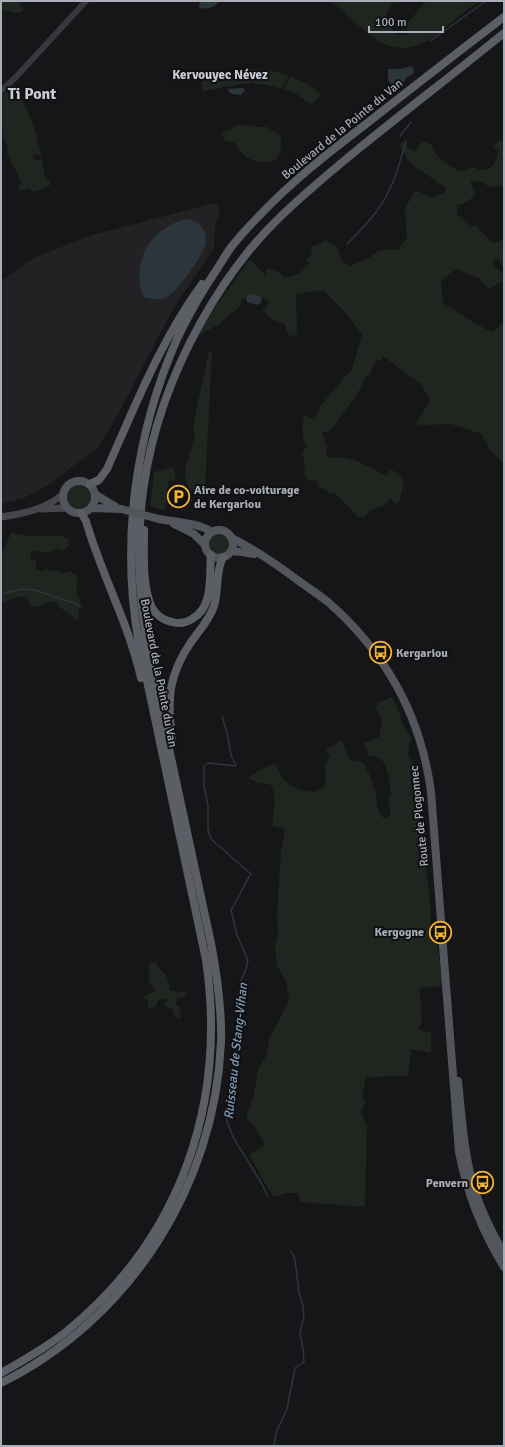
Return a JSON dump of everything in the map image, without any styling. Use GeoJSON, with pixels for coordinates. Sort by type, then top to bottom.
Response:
{"type":"FeatureCollection","features":[{"type":"Feature","properties":{"kind":"highway","name":"Boulevard de la Pointe du Van"},"geometry":{"type":"LineString","coordinates":[[1,1373],[38,1351],[67,1331],[112,1288],[148,1243],[165,1213],[185,1170],[201,1117],[208,1082],[212,1040],[208,974],[136,624],[130,570],[132,519],[141,453],[155,399],[167,364],[178,337],[198,300],[232,246],[267,208],[320,160],[504,17]]}},
{"type":"Feature","properties":{"kind":"highway","name":"Boulevard de la Pointe du Van"},"geometry":{"type":"LineString","coordinates":[[1,1383],[41,1360],[69,1340],[94,1319],[128,1284],[146,1260],[170,1222],[190,1181],[207,1133],[214,1104],[221,1042],[219,995],[211,943],[151,665],[141,605],[138,544],[150,448],[159,420],[180,364],[209,307],[244,258],[273,223],[304,194],[372,138],[504,33]]}},
{"type":"Feature","properties":{"kind":"highway"},"geometry":{"type":"LineString","coordinates":[[90,484],[99,480],[107,469],[157,359],[176,323],[202,284],[232,246]]}},
{"type":"Feature","properties":{"kind":"highway"},"geometry":{"type":"LineString","coordinates":[[144,488],[144,573],[150,604],[160,617],[174,623],[182,623],[198,616],[203,609],[209,592],[211,555]]}},
{"type":"Feature","properties":{"kind":"highway"},"geometry":{"type":"LineString","coordinates":[[81,513],[86,521],[140,673],[170,812],[194,901]]}},
{"type":"Feature","properties":{"kind":"highway"},"geometry":{"type":"LineString","coordinates":[[171,756],[172,745],[168,708],[172,683],[180,661],[206,622],[214,607],[217,594],[219,566],[223,558]]}},
{"type":"Feature","properties":{"kind":"main road"},"geometry":{"type":"LineString","coordinates":[[1,517],[38,509],[67,508],[75,513],[81,513],[92,508],[96,500],[96,495],[90,484],[82,481],[74,482],[67,486],[63,494],[52,502],[38,509]]}},
{"type":"Feature","properties":{"kind":"main road"},"geometry":{"type":"LineString","coordinates":[[63,494],[63,499],[67,508]]}},
{"type":"Feature","properties":{"kind":"main road"},"geometry":{"type":"LineString","coordinates":[[96,495],[121,509]]}},
{"type":"Feature","properties":{"kind":"main road"},"geometry":{"type":"LineString","coordinates":[[92,508],[121,509],[164,520],[177,521],[204,528],[212,532]]}},
{"type":"Feature","properties":{"kind":"main road"},"geometry":{"type":"LineString","coordinates":[[164,520],[194,534],[205,545],[206,549],[211,555],[215,557],[223,558],[231,552],[247,552],[265,557]]}},
{"type":"Feature","properties":{"kind":"main road"},"geometry":{"type":"LineString","coordinates":[[205,545],[207,538],[212,532],[223,530],[232,538],[233,545],[231,552]]}},
{"type":"Feature","properties":{"kind":"main road","name":"Route de Plogonnec"},"geometry":{"type":"LineString","coordinates":[[232,538],[265,557],[320,596],[358,631],[380,659],[397,685],[406,703],[422,746],[430,784],[445,967],[469,1167],[479,1202],[504,1253]]}},
{"type":"Feature","properties":{"kind":"main road","name":"Route de Plogonnec"},"geometry":{"type":"LineString","coordinates":[[445,967],[445,984],[457,1133],[461,1164],[475,1211],[487,1237],[504,1267]]}},
{"type":"Feature","properties":{"kind":"street"},"geometry":{"type":"LineString","coordinates":[[1,94],[86,1]]}},
{"type":"Feature","properties":{"kind":"street"},"geometry":{"type":"LineString","coordinates":[[1,91],[8,85]]}},
{"type":"Feature","properties":{"kind":"shaded area"},"geometry":{"type":"Polygon","coordinates":[[[1,1],[20,1],[19,4],[23,11],[15,13],[1,10],[1,1]]]}},
{"type":"Feature","properties":{"kind":"shaded area"},"geometry":{"type":"Polygon","coordinates":[[[201,1],[220,1],[213,7],[205,9],[199,7],[201,1]]]}},
{"type":"Feature","properties":{"kind":"shaded area"},"geometry":{"type":"Polygon","coordinates":[[[331,1],[395,1],[388,10],[385,18],[395,34],[402,35],[407,34],[407,24],[426,1],[481,1],[423,43],[407,48],[393,47],[368,34],[331,1]]]}},
{"type":"Feature","properties":{"kind":"shaded area"},"geometry":{"type":"Polygon","coordinates":[[[412,66],[414,72],[413,74],[407,77],[404,82],[391,84],[388,80],[388,69],[400,69],[412,66]]]}},
{"type":"Feature","properties":{"kind":"shaded area"},"geometry":{"type":"Polygon","coordinates":[[[252,69],[268,70],[289,75],[282,89],[267,85],[255,84],[254,82],[203,91],[201,79],[252,71],[252,69]]]}},
{"type":"Feature","properties":{"kind":"shaded area"},"geometry":{"type":"Polygon","coordinates":[[[290,76],[307,84],[321,94],[311,105],[298,95],[284,89],[290,76]]]}},
{"type":"Feature","properties":{"kind":"shaded area"},"geometry":{"type":"Polygon","coordinates":[[[13,86],[16,86],[17,89],[12,99],[14,101],[17,96],[21,97],[38,140],[41,156],[35,154],[32,155],[35,161],[42,160],[45,178],[51,182],[49,186],[34,192],[29,188],[21,191],[18,187],[19,184],[22,183],[8,156],[8,147],[2,130],[1,97],[13,86]]]}},
{"type":"Feature","properties":{"kind":"shaded area"},"geometry":{"type":"Polygon","coordinates":[[[243,88],[245,90],[241,95],[232,94],[228,91],[229,89],[243,88]]]}},
{"type":"Feature","properties":{"kind":"shaded area"},"geometry":{"type":"Polygon","coordinates":[[[254,125],[255,127],[267,127],[281,136],[280,153],[273,161],[262,162],[247,158],[235,143],[225,141],[222,135],[225,131],[233,129],[234,126],[254,125]]]}},
{"type":"Feature","properties":{"kind":"shaded area"},"geometry":{"type":"Polygon","coordinates":[[[503,140],[504,188],[499,186],[489,187],[481,182],[471,181],[471,186],[476,191],[473,197],[468,201],[457,205],[457,214],[471,228],[475,225],[493,243],[504,239],[504,265],[502,266],[498,259],[492,261],[497,269],[504,275],[504,280],[489,289],[479,278],[456,269],[441,281],[443,303],[492,332],[504,322],[504,464],[490,451],[482,434],[451,424],[420,425],[416,423],[430,400],[421,384],[383,356],[381,360],[375,361],[375,366],[371,368],[371,374],[365,377],[359,391],[332,429],[323,433],[322,436],[325,438],[324,443],[328,446],[326,451],[328,458],[344,457],[351,459],[387,476],[390,469],[399,474],[404,483],[399,502],[394,504],[391,498],[383,506],[371,510],[363,518],[358,517],[335,493],[330,494],[324,489],[318,487],[319,483],[315,480],[309,481],[303,472],[305,465],[302,453],[307,446],[302,428],[304,416],[306,414],[312,419],[318,413],[320,406],[352,369],[362,334],[344,311],[324,291],[314,291],[296,295],[297,334],[289,337],[284,323],[273,320],[263,311],[270,302],[261,297],[246,297],[246,299],[242,299],[239,308],[228,315],[221,323],[199,335],[206,320],[250,259],[265,275],[267,269],[273,269],[279,272],[284,278],[299,274],[309,264],[307,259],[311,256],[312,246],[325,240],[337,247],[341,260],[350,266],[370,257],[378,251],[387,249],[398,250],[407,238],[405,209],[415,190],[431,197],[444,193],[446,188],[409,162],[400,146],[401,143],[403,142],[411,150],[416,151],[422,141],[428,143],[432,146],[441,159],[452,167],[464,171],[474,167],[483,170],[490,167],[496,161],[498,151],[493,147],[499,141],[503,140]]]}},
{"type":"Feature","properties":{"kind":"shaded area"},"geometry":{"type":"Polygon","coordinates":[[[215,203],[218,207],[219,214],[215,225],[214,248],[173,309],[112,425],[97,448],[48,485],[24,498],[1,504],[1,281],[34,258],[92,235],[215,203]]]}},
{"type":"Feature","properties":{"kind":"shaded area"},"geometry":{"type":"Polygon","coordinates":[[[186,219],[199,224],[202,227],[206,240],[203,251],[182,283],[170,295],[160,299],[143,297],[140,283],[140,271],[146,248],[153,238],[162,230],[186,219]]]}},
{"type":"Feature","properties":{"kind":"shaded area"},"geometry":{"type":"Polygon","coordinates":[[[251,294],[262,298],[261,303],[257,305],[247,302],[246,297],[251,294]]]}},
{"type":"Feature","properties":{"kind":"shaded area"},"geometry":{"type":"Polygon","coordinates":[[[209,352],[212,352],[205,488],[200,497],[189,487],[186,481],[185,470],[195,435],[193,431],[195,416],[209,352]]]}},
{"type":"Feature","properties":{"kind":"shaded area"},"geometry":{"type":"Polygon","coordinates":[[[170,467],[174,469],[176,480],[169,481],[165,511],[150,506],[154,473],[170,467]]]}},
{"type":"Feature","properties":{"kind":"shaded area"},"geometry":{"type":"Polygon","coordinates":[[[79,485],[87,489],[91,497],[87,505],[79,509],[71,505],[67,497],[71,489],[79,485]]]}},
{"type":"Feature","properties":{"kind":"shaded area"},"geometry":{"type":"Polygon","coordinates":[[[11,533],[29,536],[61,536],[68,539],[69,545],[63,551],[57,549],[49,552],[31,551],[30,558],[35,560],[37,570],[42,571],[47,569],[52,572],[57,571],[62,574],[70,571],[77,576],[77,594],[82,608],[78,610],[79,621],[58,606],[57,603],[52,601],[37,607],[30,606],[30,601],[25,596],[1,603],[1,555],[11,533]]]}},
{"type":"Feature","properties":{"kind":"shaded area"},"geometry":{"type":"Polygon","coordinates":[[[219,534],[226,537],[229,544],[226,551],[219,554],[212,551],[209,544],[212,537],[219,534]]]}},
{"type":"Feature","properties":{"kind":"shaded area"},"geometry":{"type":"Polygon","coordinates":[[[392,697],[397,706],[402,723],[411,738],[408,754],[415,767],[431,912],[430,926],[436,939],[443,986],[420,988],[422,1023],[418,1029],[431,1033],[431,1053],[411,1049],[408,1076],[366,1077],[362,1096],[365,1103],[361,1112],[367,1126],[365,1207],[300,1202],[298,1193],[287,1193],[273,1197],[249,1155],[265,1144],[256,1129],[246,1118],[254,1095],[258,1070],[265,1058],[270,1037],[289,999],[286,981],[277,966],[275,946],[278,935],[277,915],[281,850],[285,829],[272,826],[274,793],[270,784],[259,783],[248,778],[261,769],[275,764],[284,780],[290,785],[300,790],[316,792],[325,786],[325,765],[330,757],[326,750],[342,739],[349,760],[362,762],[367,769],[374,788],[379,811],[382,817],[386,818],[391,814],[388,797],[391,796],[391,792],[387,771],[381,759],[369,756],[364,743],[379,738],[382,720],[375,707],[378,703],[392,697]]]}},
{"type":"Feature","properties":{"kind":"shaded area"},"geometry":{"type":"Polygon","coordinates":[[[156,963],[167,977],[170,991],[175,991],[177,993],[184,991],[186,994],[186,996],[177,998],[176,1005],[179,1006],[181,1010],[179,1013],[182,1016],[181,1018],[177,1018],[172,1012],[174,1010],[166,1006],[164,1003],[168,1001],[166,999],[159,1000],[155,1007],[149,1008],[147,1005],[148,1001],[143,998],[150,993],[154,993],[155,990],[152,984],[149,983],[149,964],[156,963]]]}},
{"type":"Feature","properties":{"kind":"waterway"},"geometry":{"type":"LineString","coordinates":[[430,41],[486,1]]}},
{"type":"Feature","properties":{"kind":"waterway"},"geometry":{"type":"LineString","coordinates":[[400,136],[411,122]]}},
{"type":"Feature","properties":{"kind":"waterway"},"geometry":{"type":"LineString","coordinates":[[347,244],[370,220],[382,204],[398,169],[406,141]]}},
{"type":"Feature","properties":{"kind":"waterway","name":"Ruisseau de Stang-Vihan"},"geometry":{"type":"LineString","coordinates":[[1,594],[22,589],[35,590],[79,606]]}},
{"type":"Feature","properties":{"kind":"waterway","name":"Ruisseau de Stang-Vihan"},"geometry":{"type":"LineString","coordinates":[[222,717],[227,732],[231,755],[236,766],[208,763],[204,766],[204,785],[208,806],[208,829],[212,840],[251,874],[231,910],[237,935],[248,960],[240,983],[241,1002],[239,1035],[227,1121],[233,1137],[262,1184],[268,1197]]}},
{"type":"Feature","properties":{"kind":"waterway","name":"Ruisseau de Stang-Vihan"},"geometry":{"type":"LineString","coordinates":[[274,1446],[276,1433],[287,1409],[295,1368],[304,1362],[300,1333],[304,1316],[303,1306],[299,1293],[295,1259],[291,1251]]}},
{"type":"Feature","properties":{"kind":"place","name":"Aire de co-voiturage de Kergariou"},"geometry":{"type":"Point","coordinates":[178,497]}},
{"type":"Feature","properties":{"kind":"place","name":"Kergariou"},"geometry":{"type":"Point","coordinates":[380,653]}},
{"type":"Feature","properties":{"kind":"place","name":"Kergogne"},"geometry":{"type":"Point","coordinates":[440,932]}},
{"type":"Feature","properties":{"kind":"place","name":"Penvern"},"geometry":{"type":"Point","coordinates":[483,1183]}},
{"type":"Feature","properties":{"kind":"district","name":"Kervouyec Névez"},"geometry":{"type":"Point","coordinates":[220,74]}},
{"type":"Feature","properties":{"kind":"district","name":"Ti Pont"},"geometry":{"type":"Point","coordinates":[32,93]}}]}
